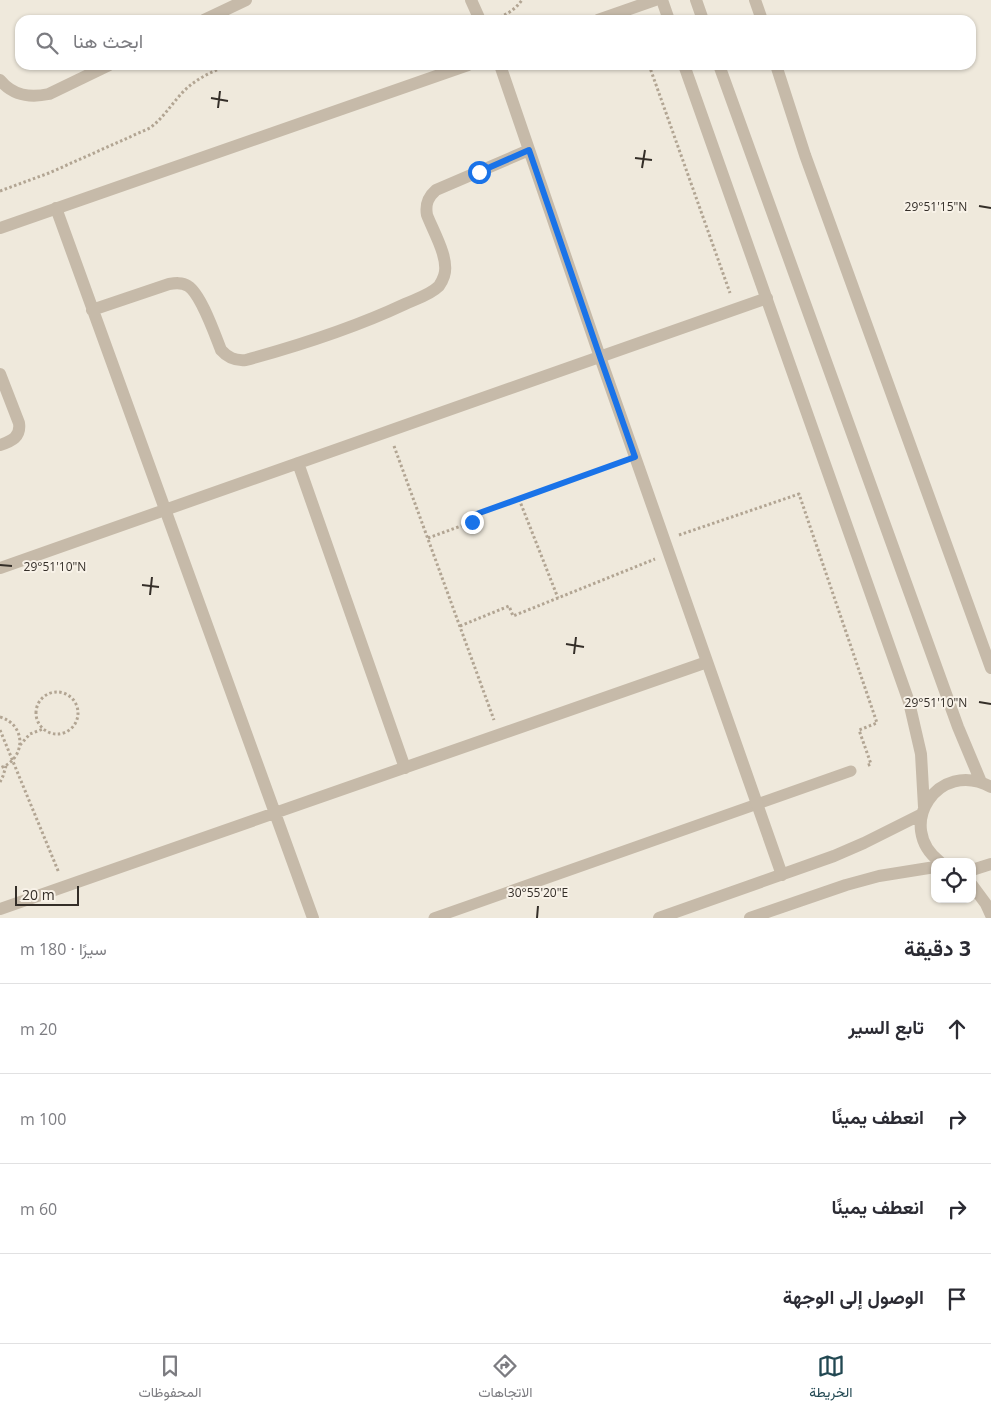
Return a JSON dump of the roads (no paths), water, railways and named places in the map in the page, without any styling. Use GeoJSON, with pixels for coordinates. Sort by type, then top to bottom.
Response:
{"type":"FeatureCollection","features":[{"type":"Feature","properties":{"kind":"street"},"geometry":{"type":"LineString","coordinates":[[214,15],[246,0]]}},
{"type":"Feature","properties":{"kind":"street"},"geometry":{"type":"LineString","coordinates":[[471,0],[478,15]]}},
{"type":"Feature","properties":{"kind":"street"},"geometry":{"type":"LineString","coordinates":[[612,15],[656,0]]}},
{"type":"Feature","properties":{"kind":"street"},"geometry":{"type":"LineString","coordinates":[[662,0],[667,15]]}},
{"type":"Feature","properties":{"kind":"street"},"geometry":{"type":"LineString","coordinates":[[755,0],[760,15]]}},
{"type":"Feature","properties":{"kind":"street"},"geometry":{"type":"LineString","coordinates":[[700,1],[702,15]]}},
{"type":"Feature","properties":{"kind":"street"},"geometry":{"type":"LineString","coordinates":[[0,80],[9,89],[18,94],[39,96],[49,94],[99,70]]}},
{"type":"Feature","properties":{"kind":"street"},"geometry":{"type":"LineString","coordinates":[[0,228],[454,70]]}},
{"type":"Feature","properties":{"kind":"street"},"geometry":{"type":"LineString","coordinates":[[502,70],[600,357],[782,875]]}},
{"type":"Feature","properties":{"kind":"street"},"geometry":{"type":"LineString","coordinates":[[686,70],[909,702],[920,754],[923,811],[921,829],[924,844],[935,858]]}},
{"type":"Feature","properties":{"kind":"street"},"geometry":{"type":"LineString","coordinates":[[721,70],[958,727],[986,784]]}},
{"type":"Feature","properties":{"kind":"street"},"geometry":{"type":"LineString","coordinates":[[778,70],[805,155],[991,668]]}},
{"type":"Feature","properties":{"kind":"street"},"geometry":{"type":"LineString","coordinates":[[92,310],[176,282],[188,286],[198,296],[221,350],[232,359],[239,361],[299,346],[344,330],[388,312],[431,292],[439,286],[444,278],[446,269],[445,260],[427,214],[427,201],[430,195],[436,190],[529,150]]}},
{"type":"Feature","properties":{"kind":"street"},"geometry":{"type":"LineString","coordinates":[[56,208],[313,918]]}},
{"type":"Feature","properties":{"kind":"street"},"geometry":{"type":"LineString","coordinates":[[0,568],[767,298]]}},
{"type":"Feature","properties":{"kind":"street"},"geometry":{"type":"LineString","coordinates":[[0,374],[19,429],[14,439],[0,445]]}},
{"type":"Feature","properties":{"kind":"street"},"geometry":{"type":"LineString","coordinates":[[298,463],[404,768]]}},
{"type":"Feature","properties":{"kind":"street"},"geometry":{"type":"LineString","coordinates":[[0,909],[707,662]]}},
{"type":"Feature","properties":{"kind":"street"},"geometry":{"type":"LineString","coordinates":[[659,918],[834,856],[864,843],[923,811],[932,796],[942,787],[954,781],[968,779],[986,784]]}},
{"type":"Feature","properties":{"kind":"street"},"geometry":{"type":"LineString","coordinates":[[976,869],[991,864]]}},
{"type":"Feature","properties":{"kind":"street"},"geometry":{"type":"LineString","coordinates":[[750,918],[846,885],[879,876],[931,868]]}},
{"type":"Feature","properties":{"kind":"street"},"geometry":{"type":"LineString","coordinates":[[976,890],[991,915]]}},
{"type":"Feature","properties":{"kind":"lane"},"geometry":{"type":"LineString","coordinates":[[434,918],[851,771]]}}]}
